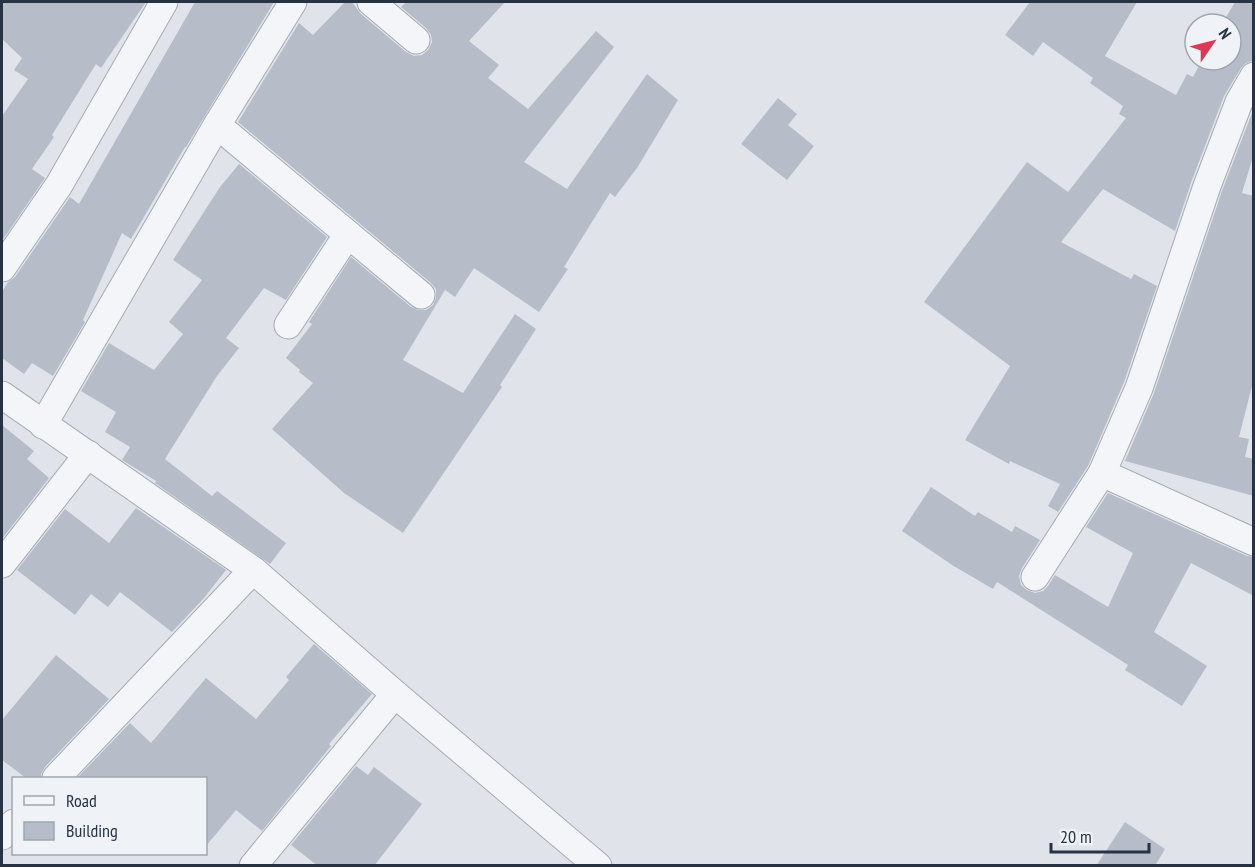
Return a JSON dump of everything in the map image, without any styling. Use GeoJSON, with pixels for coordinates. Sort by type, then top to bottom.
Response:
{"type":"FeatureCollection","features":[{"type":"Feature","properties":{"kind":"street"},"geometry":{"type":"LineString","coordinates":[[2,268],[59,185],[164,2]]}},
{"type":"Feature","properties":{"kind":"street"},"geometry":{"type":"LineString","coordinates":[[43,425],[217,125],[293,2]]}},
{"type":"Feature","properties":{"kind":"street"},"geometry":{"type":"LineString","coordinates":[[371,2],[416,40]]}},
{"type":"Feature","properties":{"kind":"street"},"geometry":{"type":"LineString","coordinates":[[1035,577],[1102,473],[1139,388],[1207,186],[1239,102],[1254,76]]}},
{"type":"Feature","properties":{"kind":"street"},"geometry":{"type":"LineString","coordinates":[[217,125],[421,295]]}},
{"type":"Feature","properties":{"kind":"street"},"geometry":{"type":"LineString","coordinates":[[288,326],[348,234]]}},
{"type":"Feature","properties":{"kind":"street"},"geometry":{"type":"LineString","coordinates":[[2,395],[253,570],[598,866]]}},
{"type":"Feature","properties":{"kind":"street"},"geometry":{"type":"LineString","coordinates":[[2,564],[88,454]]}},
{"type":"Feature","properties":{"kind":"street"},"geometry":{"type":"LineString","coordinates":[[1102,473],[1254,542]]}},
{"type":"Feature","properties":{"kind":"street"},"geometry":{"type":"LineString","coordinates":[[57,777],[253,570]]}},
{"type":"Feature","properties":{"kind":"street"},"geometry":{"type":"LineString","coordinates":[[253,866],[395,694]]}},
{"type":"Feature","properties":{"kind":"building"},"geometry":{"type":"Polygon","coordinates":[[[2,2],[146,2],[101,68],[96,64],[52,135],[54,137],[32,169],[45,178],[2,241],[2,116],[28,79],[14,70],[22,58],[2,39],[2,2]]]}},
{"type":"Feature","properties":{"kind":"building"},"geometry":{"type":"Polygon","coordinates":[[[195,2],[274,2],[131,239],[122,233],[83,320],[85,322],[53,376],[32,363],[24,374],[2,358],[2,292],[8,282],[15,277],[70,197],[79,204],[195,2]]]}},
{"type":"Feature","properties":{"kind":"building"},"geometry":{"type":"Polygon","coordinates":[[[345,2],[352,2],[361,14],[406,52],[414,56],[422,55],[428,50],[432,42],[431,35],[401,7],[406,2],[505,2],[469,41],[499,65],[488,78],[528,109],[596,31],[614,47],[524,162],[567,189],[647,74],[678,100],[637,168],[615,197],[610,193],[564,267],[568,269],[539,312],[474,268],[455,297],[445,290],[403,360],[463,393],[515,314],[536,329],[500,385],[502,387],[403,533],[344,493],[272,429],[313,383],[286,358],[312,324],[309,322],[351,257],[411,307],[418,310],[426,310],[433,305],[436,289],[238,122],[299,23],[313,35],[345,2]]]}},
{"type":"Feature","properties":{"kind":"building"},"geometry":{"type":"Polygon","coordinates":[[[1030,2],[1137,2],[1105,56],[1176,95],[1187,74],[1193,77],[1196,72],[1239,72],[1224,96],[1175,231],[1103,189],[1061,242],[1131,279],[1134,274],[1157,286],[1124,382],[1088,466],[1058,512],[1048,506],[1060,484],[1010,461],[1009,464],[965,440],[1010,366],[924,302],[1027,162],[1068,192],[1126,118],[1119,114],[1123,106],[1090,83],[1093,78],[1043,42],[1033,56],[1005,35],[1030,2]]]}},
{"type":"Feature","properties":{"kind":"building"},"geometry":{"type":"Polygon","coordinates":[[[1235,2],[1254,2],[1254,60],[1243,66],[1243,12],[1229,12],[1235,2]]]}},
{"type":"Feature","properties":{"kind":"building"},"geometry":{"type":"Polygon","coordinates":[[[778,98],[797,114],[788,125],[814,146],[787,180],[741,144],[778,98]]]}},
{"type":"Feature","properties":{"kind":"building"},"geometry":{"type":"Polygon","coordinates":[[[1254,108],[1254,153],[1242,193],[1254,196],[1254,378],[1239,437],[1249,439],[1245,457],[1254,459],[1254,496],[1125,461],[1154,393],[1222,191],[1254,108]]]}},
{"type":"Feature","properties":{"kind":"building"},"geometry":{"type":"Polygon","coordinates":[[[239,164],[327,237],[286,300],[264,288],[226,338],[239,348],[217,376],[165,459],[212,496],[217,491],[286,543],[270,564],[155,483],[156,481],[122,460],[130,447],[105,432],[116,412],[81,391],[109,343],[154,370],[183,334],[169,322],[202,280],[173,260],[220,187],[239,164]]]}},
{"type":"Feature","properties":{"kind":"building"},"geometry":{"type":"Polygon","coordinates":[[[2,425],[34,451],[27,459],[49,478],[2,539],[2,425]]]}},
{"type":"Feature","properties":{"kind":"building"},"geometry":{"type":"Polygon","coordinates":[[[931,487],[975,516],[978,512],[1012,532],[1015,526],[1040,540],[1019,576],[1021,585],[1035,593],[1043,591],[1055,575],[1108,607],[1133,553],[1086,527],[1108,493],[1247,556],[1254,557],[1254,596],[1191,563],[1154,632],[1207,666],[1182,706],[1125,670],[1128,665],[997,582],[993,589],[902,531],[931,487]]]}},
{"type":"Feature","properties":{"kind":"building"},"geometry":{"type":"Polygon","coordinates":[[[136,508],[226,570],[204,598],[172,632],[120,592],[108,607],[91,594],[75,615],[17,570],[65,509],[109,543],[136,508]]]}},
{"type":"Feature","properties":{"kind":"building"},"geometry":{"type":"Polygon","coordinates":[[[314,644],[372,694],[329,744],[331,746],[262,831],[236,810],[207,845],[207,777],[78,777],[130,723],[151,743],[206,678],[256,719],[289,680],[286,677],[314,644]]]}},
{"type":"Feature","properties":{"kind":"building"},"geometry":{"type":"Polygon","coordinates":[[[56,655],[109,699],[45,767],[41,777],[25,777],[2,760],[2,720],[56,655]]]}},
{"type":"Feature","properties":{"kind":"building"},"geometry":{"type":"Polygon","coordinates":[[[356,766],[368,775],[374,767],[422,804],[374,866],[318,866],[291,845],[356,766]]]}},
{"type":"Feature","properties":{"kind":"building"},"geometry":{"type":"Polygon","coordinates":[[[1125,822],[1165,849],[1155,866],[1096,866],[1125,822]]]}}]}
